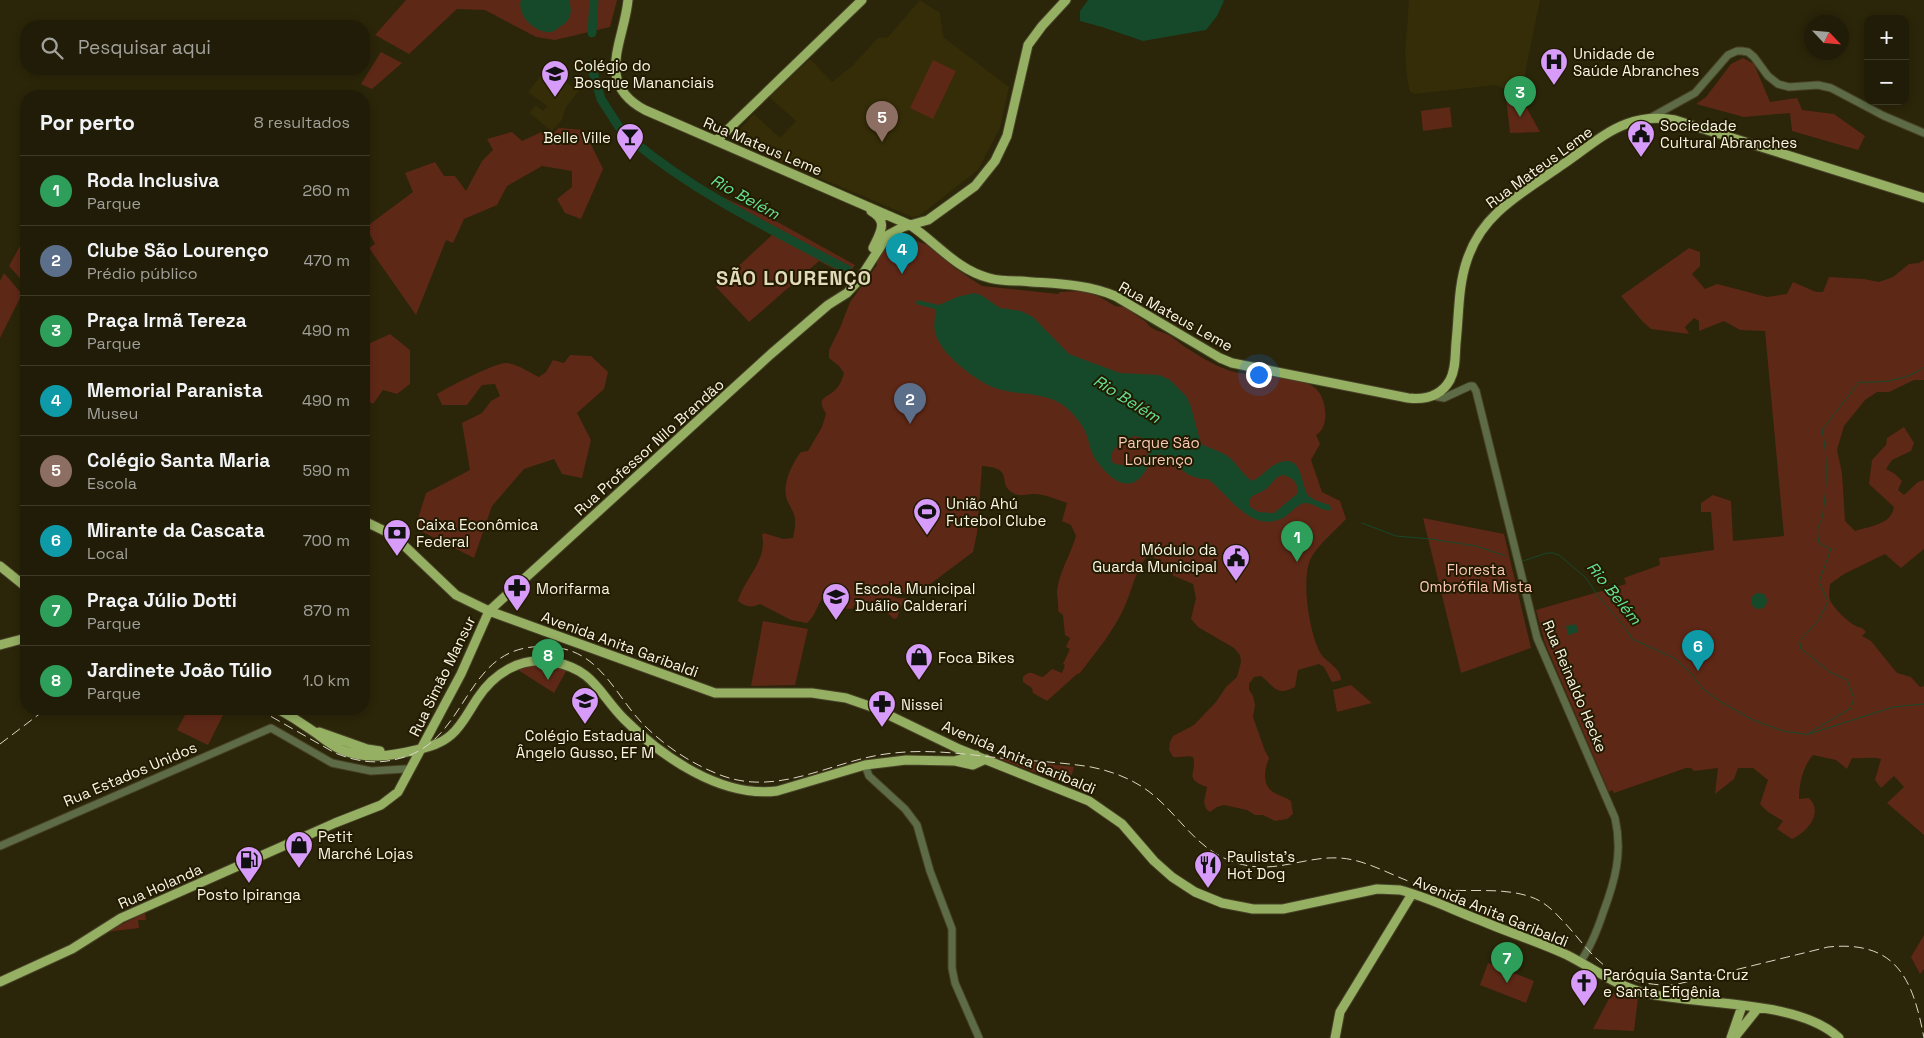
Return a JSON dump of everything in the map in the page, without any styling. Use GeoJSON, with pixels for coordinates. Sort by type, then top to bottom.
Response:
{"type":"FeatureCollection","features":[{"type":"Feature","properties":{"kind":"main road","name":"Rua Mateus Leme"},"geometry":{"type":"LineString","coordinates":[[628,0],[615,62],[616,76],[621,89],[639,107],[910,225],[960,265],[974,273],[997,280],[1099,289],[1115,296],[1204,349],[1232,363],[1408,398],[1433,396],[1444,389],[1452,373],[1464,270],[1472,247],[1483,229],[1505,205],[1608,134],[1627,124],[1647,119]]}},
{"type":"Feature","properties":{"kind":"main road"},"geometry":{"type":"LineString","coordinates":[[716,141],[862,0]]}},
{"type":"Feature","properties":{"kind":"main road"},"geometry":{"type":"LineString","coordinates":[[854,199],[870,202],[910,219],[928,220],[975,186],[995,161],[1007,136],[1028,46],[1042,26],[1064,1]]}},
{"type":"Feature","properties":{"kind":"main road"},"geometry":{"type":"LineString","coordinates":[[1647,119],[1667,118],[1682,122],[1924,198]]}},
{"type":"Feature","properties":{"kind":"main road","name":"Rua Professor Nilo Brandão"},"geometry":{"type":"LineString","coordinates":[[828,305],[857,274],[881,231],[881,221],[878,215],[854,199]]}},
{"type":"Feature","properties":{"kind":"main road","name":"Rua Mateus Leme"},"geometry":{"type":"LineString","coordinates":[[928,220],[927,230],[974,273]]}},
{"type":"Feature","properties":{"kind":"main road","name":"Rua Professor Nilo Brandão"},"geometry":{"type":"LineString","coordinates":[[489,611],[764,360],[828,305],[847,293],[859,280],[888,236],[910,225],[928,220]]}},
{"type":"Feature","properties":{"kind":"main road","name":"Avenida Anita Garibaldi"},"geometry":{"type":"LineString","coordinates":[[370,524],[384,529],[405,546],[456,595],[489,611],[715,693],[812,693],[854,700],[959,748],[1067,791],[1097,806],[1122,824],[1154,861],[1172,877],[1195,892],[1222,903],[1253,909],[1272,910],[1299,907],[1378,888],[1393,888],[1580,962],[1615,982],[1643,992],[1758,1008],[1814,1021],[1839,1038]]}},
{"type":"Feature","properties":{"kind":"main road"},"geometry":{"type":"LineString","coordinates":[[0,566],[20,582]]}},
{"type":"Feature","properties":{"kind":"main road","name":"Rua Simão Mansur"},"geometry":{"type":"LineString","coordinates":[[396,791],[422,748],[464,668],[489,611]]}},
{"type":"Feature","properties":{"kind":"main road"},"geometry":{"type":"LineString","coordinates":[[0,645],[20,640]]}},
{"type":"Feature","properties":{"kind":"main road"},"geometry":{"type":"LineString","coordinates":[[288,715],[335,746],[358,754],[380,757],[406,752],[438,743],[451,735],[458,728],[484,688],[495,677],[518,664],[536,661],[571,666],[586,675],[604,693],[620,715],[656,747],[678,762],[714,780],[746,790],[777,791],[865,765],[906,760],[956,760],[976,755]]}},
{"type":"Feature","properties":{"kind":"main road"},"geometry":{"type":"LineString","coordinates":[[309,728],[362,748],[378,751],[422,748]]}},
{"type":"Feature","properties":{"kind":"main road","name":"Rua Simão Mansur"},"geometry":{"type":"LineString","coordinates":[[396,791],[405,769],[422,748]]}},
{"type":"Feature","properties":{"kind":"main road"},"geometry":{"type":"LineString","coordinates":[[956,760],[961,756],[959,748]]}},
{"type":"Feature","properties":{"kind":"main road"},"geometry":{"type":"LineString","coordinates":[[406,752],[412,754],[413,760]]}},
{"type":"Feature","properties":{"kind":"main road"},"geometry":{"type":"LineString","coordinates":[[956,760],[964,764],[973,765],[986,759]]}},
{"type":"Feature","properties":{"kind":"main road","name":"Rua Holanda"},"geometry":{"type":"LineString","coordinates":[[0,982],[72,949],[121,918],[335,823],[376,808],[390,800],[396,791]]}},
{"type":"Feature","properties":{"kind":"main road"},"geometry":{"type":"LineString","coordinates":[[1335,1038],[1340,1012],[1412,894]]}},
{"type":"Feature","properties":{"kind":"main road"},"geometry":{"type":"LineString","coordinates":[[1732,1038],[1742,1006]]}},
{"type":"Feature","properties":{"kind":"main road"},"geometry":{"type":"LineString","coordinates":[[1732,1038],[1758,1008]]}},
{"type":"Feature","properties":{"kind":"street","name":"Rua Mateus Leme"},"geometry":{"type":"LineString","coordinates":[[1647,119],[1695,93],[1728,55],[1742,51],[1748,52],[1754,57],[1768,76],[1778,84],[1789,87],[1818,85],[1831,88],[1884,116],[1924,134]]}},
{"type":"Feature","properties":{"kind":"street","name":"Rua Reinaldo Hecke"},"geometry":{"type":"LineString","coordinates":[[1433,396],[1444,398],[1468,386],[1473,386],[1476,391],[1537,638],[1612,809],[1618,828],[1620,849],[1615,880],[1592,945],[1580,962]]}},
{"type":"Feature","properties":{"kind":"street","name":"Rua Estados Unidos"},"geometry":{"type":"LineString","coordinates":[[0,846],[271,728],[332,763],[371,770],[405,769]]}},
{"type":"Feature","properties":{"kind":"street"},"geometry":{"type":"LineString","coordinates":[[865,765],[869,776],[905,810],[917,825],[930,871],[952,929],[952,968],[955,983],[979,1038]]}},
{"type":"Feature","properties":{"kind":"shaded area"},"geometry":{"type":"Polygon","coordinates":[[[920,0],[940,13],[943,37],[1009,87],[1000,128],[978,170],[919,216],[912,217],[730,140],[754,114],[780,138],[796,121],[769,97],[810,59],[832,82],[852,66],[878,38],[888,37],[920,0]]]}},
{"type":"Feature","properties":{"kind":"shaded area"},"geometry":{"type":"Polygon","coordinates":[[[1409,0],[1540,0],[1521,94],[1495,85],[1415,94],[1410,92],[1405,55],[1409,0]]]}},
{"type":"Feature","properties":{"kind":"shaded area","name":"Colégio do Bosque Mananciais"},"geometry":{"type":"Polygon","coordinates":[[[549,65],[564,77],[563,80],[579,91],[566,107],[562,120],[552,131],[529,113],[536,105],[543,111],[547,106],[528,92],[549,65]]]}},
{"type":"Feature","properties":{"kind":"green space"},"geometry":{"type":"Polygon","coordinates":[[[406,0],[617,0],[610,27],[555,40],[536,37],[485,10],[457,9],[409,54],[375,35],[406,0]]]}},
{"type":"Feature","properties":{"kind":"green space"},"geometry":{"type":"Polygon","coordinates":[[[381,52],[402,63],[372,89],[361,84],[367,75],[370,75],[370,70],[381,52]]]}},
{"type":"Feature","properties":{"kind":"green space"},"geometry":{"type":"Polygon","coordinates":[[[1743,58],[1754,64],[1770,102],[1797,98],[1802,110],[1834,114],[1865,136],[1858,150],[1792,131],[1790,113],[1744,117],[1696,104],[1706,97],[1731,64],[1743,58]]]}},
{"type":"Feature","properties":{"kind":"green space"},"geometry":{"type":"Polygon","coordinates":[[[933,60],[956,71],[933,119],[910,108],[933,60]]]}},
{"type":"Feature","properties":{"kind":"green space"},"geometry":{"type":"Polygon","coordinates":[[[1506,97],[1524,103],[1540,132],[1510,133],[1506,97]]]}},
{"type":"Feature","properties":{"kind":"green space"},"geometry":{"type":"Polygon","coordinates":[[[1450,107],[1452,127],[1423,131],[1421,111],[1450,107]]]}},
{"type":"Feature","properties":{"kind":"green space"},"geometry":{"type":"Polygon","coordinates":[[[559,128],[584,130],[603,169],[581,219],[565,213],[557,199],[572,187],[572,171],[542,166],[507,186],[497,205],[464,219],[453,243],[446,240],[416,315],[370,249],[375,244],[370,235],[370,224],[413,192],[405,173],[435,162],[444,176],[455,176],[466,191],[482,161],[493,150],[487,139],[512,132],[522,141],[546,130],[552,134],[559,128]]]}},
{"type":"Feature","properties":{"kind":"green space"},"geometry":{"type":"Polygon","coordinates":[[[713,193],[774,220],[855,265],[848,276],[819,261],[749,322],[716,287],[772,235],[710,200],[713,193]]]}},
{"type":"Feature","properties":{"kind":"green space","name":"Parque São Lourenço"},"geometry":{"type":"Polygon","coordinates":[[[902,235],[927,245],[956,269],[982,286],[1058,294],[1060,292],[1084,291],[1100,297],[1115,306],[1124,307],[1146,322],[1151,328],[1169,335],[1213,364],[1240,373],[1297,379],[1319,392],[1324,404],[1325,419],[1321,431],[1316,435],[1320,444],[1311,460],[1322,492],[1340,501],[1346,519],[1312,556],[1308,565],[1306,591],[1310,619],[1317,645],[1321,654],[1339,672],[1341,680],[1332,682],[1324,667],[1319,664],[1298,670],[1295,687],[1288,690],[1279,691],[1261,676],[1254,677],[1249,684],[1249,690],[1255,705],[1253,717],[1269,758],[1265,771],[1265,780],[1273,792],[1291,801],[1293,814],[1287,819],[1275,821],[1263,815],[1255,815],[1247,810],[1224,805],[1210,812],[1206,809],[1204,802],[1207,787],[1195,781],[1192,775],[1193,757],[1173,757],[1169,750],[1173,736],[1194,725],[1216,702],[1226,687],[1237,677],[1241,662],[1240,655],[1234,648],[1198,627],[1191,619],[1196,598],[1193,584],[1174,576],[1152,556],[1148,555],[1137,574],[1120,617],[1104,642],[1080,673],[1047,701],[1033,693],[1032,688],[1023,682],[1023,677],[1028,673],[1043,677],[1052,669],[1062,673],[1065,665],[1063,664],[1070,649],[1066,647],[1070,638],[1065,635],[1063,615],[1058,611],[1057,592],[1060,578],[1076,536],[1071,525],[1062,521],[1067,503],[1041,495],[1015,494],[1008,489],[1002,473],[992,467],[982,466],[977,533],[973,552],[929,585],[916,592],[911,590],[900,596],[887,591],[894,597],[908,598],[909,601],[901,606],[897,618],[894,619],[885,611],[874,610],[855,604],[852,609],[838,608],[833,595],[826,594],[807,623],[791,620],[760,604],[749,606],[743,605],[738,601],[762,553],[762,535],[764,533],[783,539],[793,538],[795,520],[785,491],[787,479],[798,456],[801,452],[808,451],[822,427],[826,414],[822,400],[838,387],[844,373],[829,358],[829,350],[850,302],[877,265],[877,258],[886,246],[902,235]]]}},
{"type":"Feature","properties":{"kind":"green space"},"geometry":{"type":"Polygon","coordinates":[[[20,246],[20,278],[9,266],[20,246]]]}},
{"type":"Feature","properties":{"kind":"green space"},"geometry":{"type":"Polygon","coordinates":[[[1689,248],[1700,252],[1700,266],[1692,274],[1705,289],[1717,284],[1767,297],[1787,294],[1793,282],[1816,292],[1823,292],[1829,277],[1879,282],[1893,277],[1909,264],[1919,263],[1924,260],[1924,380],[1914,380],[1889,392],[1877,392],[1865,400],[1844,426],[1837,450],[1842,473],[1845,521],[1855,531],[1879,524],[1889,518],[1894,507],[1869,484],[1872,460],[1886,445],[1887,438],[1904,427],[1914,443],[1911,451],[1892,460],[1886,469],[1902,481],[1898,490],[1904,495],[1918,482],[1924,480],[1924,549],[1901,568],[1885,554],[1844,574],[1830,584],[1829,594],[1835,608],[1849,621],[1866,632],[1862,636],[1871,641],[1897,673],[1911,677],[1920,687],[1924,686],[1924,835],[1887,803],[1904,787],[1894,776],[1881,788],[1875,780],[1881,759],[1878,758],[1852,758],[1847,769],[1836,760],[1813,755],[1802,776],[1799,799],[1809,798],[1815,810],[1814,816],[1808,827],[1792,839],[1777,829],[1783,821],[1768,812],[1760,804],[1768,780],[1753,768],[1738,768],[1734,779],[1715,794],[1718,768],[1694,771],[1691,768],[1686,768],[1614,793],[1612,790],[1609,792],[1545,643],[1536,610],[1626,584],[1624,578],[1660,565],[1659,558],[1714,550],[1711,512],[1701,512],[1701,503],[1713,495],[1731,501],[1733,541],[1784,536],[1765,331],[1740,330],[1724,321],[1699,331],[1699,321],[1694,318],[1685,327],[1689,334],[1651,329],[1621,296],[1689,248]]]}},
{"type":"Feature","properties":{"kind":"green space"},"geometry":{"type":"Polygon","coordinates":[[[4,273],[20,292],[20,298],[0,338],[0,281],[4,273]]]}},
{"type":"Feature","properties":{"kind":"green space"},"geometry":{"type":"Polygon","coordinates":[[[390,334],[410,350],[410,384],[397,394],[383,390],[373,404],[370,402],[370,343],[390,334]]]}},
{"type":"Feature","properties":{"kind":"green space"},"geometry":{"type":"Polygon","coordinates":[[[570,355],[591,356],[608,372],[604,389],[577,413],[591,440],[582,478],[562,474],[554,459],[524,469],[492,506],[474,558],[415,528],[426,493],[470,470],[462,423],[482,413],[491,401],[500,396],[495,384],[482,385],[467,405],[442,405],[437,394],[482,371],[506,363],[539,377],[546,372],[553,360],[564,363],[570,355]]]}},
{"type":"Feature","properties":{"kind":"green space","name":"Floresta Ombrófila Mista"},"geometry":{"type":"Polygon","coordinates":[[[1423,518],[1504,534],[1531,648],[1461,673],[1423,518]]]}},
{"type":"Feature","properties":{"kind":"green space"},"geometry":{"type":"Polygon","coordinates":[[[763,621],[808,629],[795,685],[751,686],[763,621]]]}},
{"type":"Feature","properties":{"kind":"green space"},"geometry":{"type":"Polygon","coordinates":[[[533,664],[568,668],[554,693],[515,668],[533,664]]]}},
{"type":"Feature","properties":{"kind":"green space"},"geometry":{"type":"Polygon","coordinates":[[[1351,685],[1372,703],[1337,712],[1333,690],[1351,685]]]}},
{"type":"Feature","properties":{"kind":"green space"},"geometry":{"type":"Polygon","coordinates":[[[185,715],[223,715],[208,745],[177,730],[185,715]]]}},
{"type":"Feature","properties":{"kind":"green space"},"geometry":{"type":"Polygon","coordinates":[[[997,758],[1074,767],[1069,785],[997,758]]]}},
{"type":"Feature","properties":{"kind":"green space"},"geometry":{"type":"Polygon","coordinates":[[[145,913],[146,920],[138,920],[139,928],[106,932],[145,913]]]}},
{"type":"Feature","properties":{"kind":"green space"},"geometry":{"type":"Polygon","coordinates":[[[1924,935],[1924,969],[1920,974],[1911,957],[1924,935]]]}},
{"type":"Feature","properties":{"kind":"green space"},"geometry":{"type":"Polygon","coordinates":[[[1488,963],[1534,981],[1526,1003],[1480,985],[1488,963]]]}},
{"type":"Feature","properties":{"kind":"green space"},"geometry":{"type":"Polygon","coordinates":[[[1612,993],[1638,998],[1634,1031],[1593,1029],[1612,993]]]}},
{"type":"Feature","properties":{"kind":"water"},"geometry":{"type":"Polygon","coordinates":[[[521,0],[569,0],[571,8],[569,18],[565,24],[551,32],[539,30],[521,12],[521,0]]]}},
{"type":"Feature","properties":{"kind":"water"},"geometry":{"type":"Polygon","coordinates":[[[1088,0],[1224,1],[1217,16],[1206,30],[1143,41],[1080,21],[1080,11],[1088,0]]]}},
{"type":"Feature","properties":{"kind":"water"},"geometry":{"type":"Polygon","coordinates":[[[974,293],[981,295],[1000,308],[1021,311],[1033,317],[1069,354],[1120,373],[1159,375],[1170,380],[1186,396],[1190,404],[1201,444],[1230,458],[1252,481],[1278,463],[1292,462],[1299,471],[1308,495],[1315,500],[1330,505],[1331,510],[1324,510],[1312,504],[1303,503],[1283,518],[1271,522],[1261,521],[1241,510],[1208,479],[1189,475],[1160,454],[1155,457],[1136,481],[1130,483],[1119,482],[1110,476],[1098,463],[1092,453],[1082,426],[1062,404],[1044,397],[995,388],[969,373],[943,349],[935,332],[935,309],[916,304],[917,300],[939,305],[957,297],[974,293]],[[1134,436],[1117,446],[1111,458],[1113,463],[1134,464],[1147,455],[1150,449],[1149,443],[1144,439],[1134,436]],[[1282,475],[1264,490],[1252,496],[1249,506],[1258,512],[1274,513],[1297,494],[1297,487],[1294,481],[1282,475]]]}},
{"type":"Feature","properties":{"kind":"water"},"geometry":{"type":"Polygon","coordinates":[[[1756,593],[1762,593],[1767,598],[1765,607],[1756,609],[1751,604],[1751,598],[1756,593]]]}},
{"type":"Feature","properties":{"kind":"water"},"geometry":{"type":"Polygon","coordinates":[[[1576,624],[1578,632],[1568,635],[1566,626],[1576,624]]]}},
{"type":"Feature","properties":{"kind":"waterway","name":"Rio Belém"},"geometry":{"type":"LineString","coordinates":[[592,33],[594,0]]}},
{"type":"Feature","properties":{"kind":"waterway","name":"Rio Belém"},"geometry":{"type":"LineString","coordinates":[[591,65],[601,99],[619,127]]}},
{"type":"Feature","properties":{"kind":"waterway","name":"Rio Belém"},"geometry":{"type":"LineString","coordinates":[[633,141],[683,178],[710,195],[848,270]]}},
{"type":"Feature","properties":{"kind":"waterway"},"geometry":{"type":"LineString","coordinates":[[1806,735],[1851,708],[1854,698],[1847,680],[1830,672],[1800,648],[1802,638],[1819,620],[1828,601],[1819,582],[1831,549],[1819,543],[1818,537],[1826,482],[1826,461],[1822,430],[1859,382],[1893,380],[1917,372],[1924,367]]}},
{"type":"Feature","properties":{"kind":"waterway","name":"Rio Belém"},"geometry":{"type":"LineString","coordinates":[[1362,523],[1396,536],[1476,546],[1506,556]]}},
{"type":"Feature","properties":{"kind":"waterway","name":"Rio Belém"},"geometry":{"type":"LineString","coordinates":[[1523,561],[1547,553],[1559,555],[1586,578],[1632,639],[1674,658],[1691,673],[1702,688],[1718,700],[1753,720],[1783,731],[1805,734]]}},
{"type":"Feature","properties":{"kind":"waterway","name":"Rio Belém"},"geometry":{"type":"LineString","coordinates":[[1809,734],[1893,707],[1924,704]]}},
{"type":"Feature","properties":{"kind":"railway"},"geometry":{"type":"LineString","coordinates":[[268,715],[335,753],[352,759],[376,762],[401,758],[425,747],[443,731],[486,671],[504,656],[527,648],[559,648],[586,658],[606,677],[641,722],[669,747],[701,766],[723,776],[745,781],[766,782],[809,774],[872,756],[920,752],[960,754],[1091,767],[1118,775],[1144,788],[1159,800],[1211,851],[1234,862],[1262,867],[1325,858],[1350,859],[1425,887],[1518,893],[1531,897],[1544,903],[1555,912],[1605,966],[1632,980],[1674,985],[1828,947],[1851,947],[1871,950],[1886,957],[1898,968],[1907,982],[1920,1017],[1924,1038]]}},
{"type":"Feature","properties":{"kind":"railway"},"geometry":{"type":"LineString","coordinates":[[0,744],[38,715]]}},
{"type":"Feature","properties":{"kind":"place","name":"Unidade de Saúde Abranches"},"geometry":{"type":"Point","coordinates":[1554,86]}},
{"type":"Feature","properties":{"kind":"place","name":"Colégio do Bosque Mananciais"},"geometry":{"type":"Point","coordinates":[555,98]}},
{"type":"Feature","properties":{"kind":"place","name":"Praça Irmã Tereza"},"geometry":{"type":"Point","coordinates":[1520,117]}},
{"type":"Feature","properties":{"kind":"place","name":"Colégio Santa Maria"},"geometry":{"type":"Point","coordinates":[882,142]}},
{"type":"Feature","properties":{"kind":"place","name":"Sociedade Cultural Abranches"},"geometry":{"type":"Point","coordinates":[1641,158]}},
{"type":"Feature","properties":{"kind":"place","name":"Belle Ville"},"geometry":{"type":"Point","coordinates":[630,161]}},
{"type":"Feature","properties":{"kind":"place","name":"Memorial Paranista"},"geometry":{"type":"Point","coordinates":[902,274]}},
{"type":"Feature","properties":{"kind":"place","name":"Clube São Lourenço"},"geometry":{"type":"Point","coordinates":[910,424]}},
{"type":"Feature","properties":{"kind":"place","name":"União Ahú Futebol Clube"},"geometry":{"type":"Point","coordinates":[927,536]}},
{"type":"Feature","properties":{"kind":"place","name":"Caixa Econômica Federal"},"geometry":{"type":"Point","coordinates":[397,557]}},
{"type":"Feature","properties":{"kind":"place","name":"Roda Inclusiva"},"geometry":{"type":"Point","coordinates":[1297,562]}},
{"type":"Feature","properties":{"kind":"place","name":"Módulo da Guarda Municipal"},"geometry":{"type":"Point","coordinates":[1236,582]}},
{"type":"Feature","properties":{"kind":"place","name":"Morifarma"},"geometry":{"type":"Point","coordinates":[517,612]}},
{"type":"Feature","properties":{"kind":"place","name":"Escola Municipal Duãlio Calderari"},"geometry":{"type":"Point","coordinates":[836,621]}},
{"type":"Feature","properties":{"kind":"place","name":"Mirante da Cascata"},"geometry":{"type":"Point","coordinates":[1698,671]}},
{"type":"Feature","properties":{"kind":"place","name":"Jardinete João Túlio"},"geometry":{"type":"Point","coordinates":[548,680]}},
{"type":"Feature","properties":{"kind":"place","name":"Foca Bikes"},"geometry":{"type":"Point","coordinates":[919,681]}},
{"type":"Feature","properties":{"kind":"place","name":"Colégio Estadual Ângelo Gusso, EF M"},"geometry":{"type":"Point","coordinates":[585,725]}},
{"type":"Feature","properties":{"kind":"place","name":"Nissei"},"geometry":{"type":"Point","coordinates":[882,728]}},
{"type":"Feature","properties":{"kind":"place","name":"Petit Marché Lojas"},"geometry":{"type":"Point","coordinates":[299,869]}},
{"type":"Feature","properties":{"kind":"place","name":"Posto Ipiranga"},"geometry":{"type":"Point","coordinates":[249,884]}},
{"type":"Feature","properties":{"kind":"place","name":"Paulista's Hot Dog"},"geometry":{"type":"Point","coordinates":[1208,889]}},
{"type":"Feature","properties":{"kind":"place","name":"Praça Júlio Dotti"},"geometry":{"type":"Point","coordinates":[1507,983]}},
{"type":"Feature","properties":{"kind":"place","name":"Paróquia Santa Cruz e Santa Efigênia"},"geometry":{"type":"Point","coordinates":[1584,1007]}},
{"type":"Feature","properties":{"kind":"district","name":"SÃO LOURENÇO"},"geometry":{"type":"Point","coordinates":[794,278]}}]}
